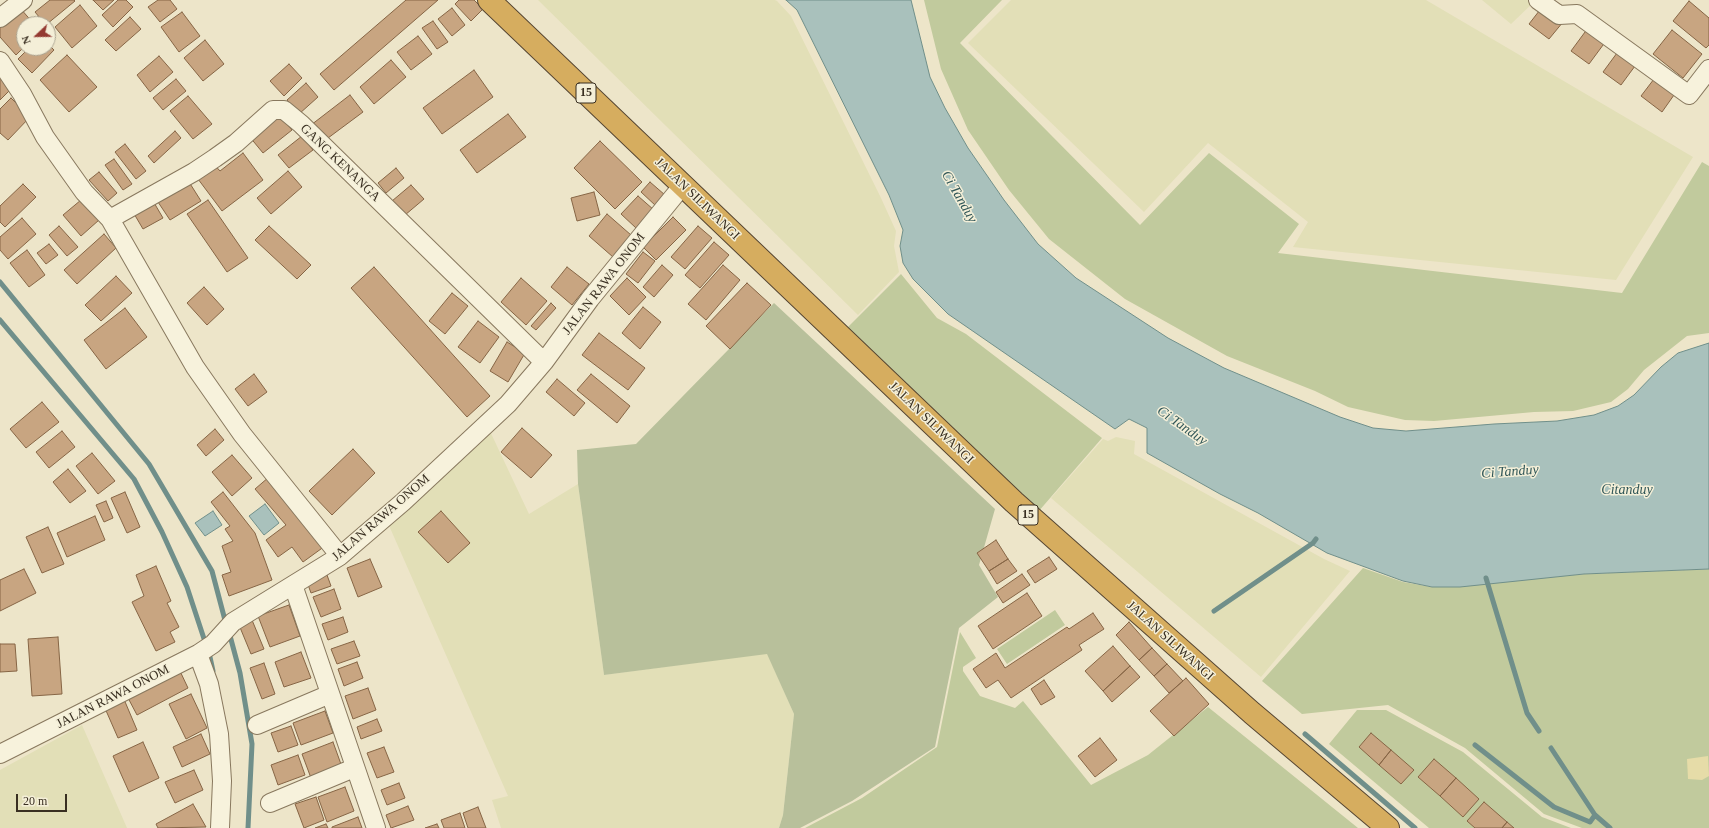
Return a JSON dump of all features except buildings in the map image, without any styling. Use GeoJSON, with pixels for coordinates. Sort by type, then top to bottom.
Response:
{"type":"FeatureCollection","features":[{"type":"Feature","properties":{"kind":"highway","name":"JALAN SILIWANGI"},"geometry":{"type":"LineString","coordinates":[[489,0],[1014,502],[1252,713],[1388,828]]}},
{"type":"Feature","properties":{"kind":"street"},"geometry":{"type":"LineString","coordinates":[[0,18],[23,0]]}},
{"type":"Feature","properties":{"kind":"street"},"geometry":{"type":"LineString","coordinates":[[1538,0],[1559,16],[1577,14],[1689,95],[1709,68]]}},
{"type":"Feature","properties":{"kind":"street"},"geometry":{"type":"LineString","coordinates":[[0,61],[22,94],[45,137],[84,192],[110,219],[195,367],[242,434],[340,556]]}},
{"type":"Feature","properties":{"kind":"street","name":"GANG KENANGA"},"geometry":{"type":"LineString","coordinates":[[110,219],[209,162],[236,143],[273,110],[284,110],[301,124],[544,362]]}},
{"type":"Feature","properties":{"kind":"street","name":"JALAN RAWA ONOM"},"geometry":{"type":"LineString","coordinates":[[0,754],[214,640],[340,556],[403,502],[508,404],[544,362],[590,299],[683,185]]}},
{"type":"Feature","properties":{"kind":"street"},"geometry":{"type":"LineString","coordinates":[[293,586],[354,768],[376,828]]}},
{"type":"Feature","properties":{"kind":"street"},"geometry":{"type":"LineString","coordinates":[[214,640],[209,684],[219,734],[222,781],[220,828]]}},
{"type":"Feature","properties":{"kind":"street"},"geometry":{"type":"LineString","coordinates":[[257,725],[330,694]]}},
{"type":"Feature","properties":{"kind":"street"},"geometry":{"type":"LineString","coordinates":[[270,803],[354,768]]}},
{"type":"Feature","properties":{"kind":"shaded area"},"geometry":{"type":"Polygon","coordinates":[[[538,0],[777,1],[791,16],[896,231],[894,246],[899,272],[858,315],[538,0]]]}},
{"type":"Feature","properties":{"kind":"shaded area"},"geometry":{"type":"Polygon","coordinates":[[[1011,0],[1426,0],[1693,157],[1616,280],[1293,247],[1308,222],[1208,143],[1144,212],[968,43],[1011,0]]]}},
{"type":"Feature","properties":{"kind":"shaded area"},"geometry":{"type":"Polygon","coordinates":[[[1482,0],[1536,0],[1511,24],[1482,0]]]}},
{"type":"Feature","properties":{"kind":"shaded area"},"geometry":{"type":"Polygon","coordinates":[[[488,427],[529,514],[578,484],[604,675],[767,653],[794,714],[783,815],[779,828],[501,828],[492,800],[508,796],[387,521],[488,427]]]}},
{"type":"Feature","properties":{"kind":"shaded area"},"geometry":{"type":"Polygon","coordinates":[[[1116,437],[1135,441],[1134,454],[1324,559],[1350,571],[1261,677],[1051,498],[1103,439],[1108,441],[1116,437]]]}},
{"type":"Feature","properties":{"kind":"shaded area"},"geometry":{"type":"Polygon","coordinates":[[[82,725],[127,828],[0,828],[0,770],[82,725]]]}},
{"type":"Feature","properties":{"kind":"green space"},"geometry":{"type":"Polygon","coordinates":[[[924,0],[1002,0],[960,43],[1140,225],[1209,153],[1299,224],[1278,253],[1622,293],[1702,162],[1709,166],[1709,333],[1687,336],[1644,370],[1628,389],[1611,402],[1573,411],[1534,412],[1434,421],[1405,420],[1348,407],[1315,391],[1227,356],[1125,299],[1049,239],[1009,190],[968,130],[941,69],[924,0]]]}},
{"type":"Feature","properties":{"kind":"green space"},"geometry":{"type":"Polygon","coordinates":[[[901,274],[937,318],[966,334],[1102,438],[1038,512],[845,330],[901,274]]]}},
{"type":"Feature","properties":{"kind":"green space"},"geometry":{"type":"Polygon","coordinates":[[[774,303],[995,509],[979,565],[998,597],[959,628],[935,747],[852,801],[800,828],[779,828],[783,815],[794,714],[767,654],[604,675],[578,484],[577,450],[636,444],[774,303]]]}},
{"type":"Feature","properties":{"kind":"green space"},"geometry":{"type":"Polygon","coordinates":[[[1363,568],[1403,582],[1432,587],[1584,574],[1709,569],[1709,828],[1582,828],[1544,814],[1465,748],[1388,705],[1302,714],[1262,681],[1363,568]]]}},
{"type":"Feature","properties":{"kind":"green space"},"geometry":{"type":"Polygon","coordinates":[[[1055,610],[1065,625],[1007,664],[997,649],[1055,610]]]}},
{"type":"Feature","properties":{"kind":"green space"},"geometry":{"type":"Polygon","coordinates":[[[960,632],[976,658],[963,667],[963,671],[980,696],[1015,708],[1023,701],[1091,785],[1148,755],[1208,707],[1358,828],[805,828],[862,798],[937,747],[960,632]]]}},
{"type":"Feature","properties":{"kind":"green space"},"geometry":{"type":"Polygon","coordinates":[[[1357,710],[1386,710],[1463,752],[1542,817],[1571,828],[1429,828],[1329,744],[1357,710]]]}},
{"type":"Feature","properties":{"kind":"sand"},"geometry":{"type":"Polygon","coordinates":[[[1708,756],[1709,776],[1702,780],[1688,779],[1687,759],[1708,756]]]}},
{"type":"Feature","properties":{"kind":"water","name":"Citanduy"},"geometry":{"type":"Polygon","coordinates":[[[786,0],[911,0],[930,77],[945,108],[968,148],[1004,200],[1038,244],[1076,278],[1168,338],[1224,368],[1340,417],[1373,428],[1406,431],[1557,421],[1594,415],[1618,406],[1634,395],[1661,367],[1678,353],[1709,343],[1709,569],[1584,574],[1460,587],[1432,587],[1403,581],[1327,553],[1258,513],[1220,494],[1147,453],[1147,428],[1129,419],[1115,429],[948,314],[913,279],[903,263],[900,246],[903,230],[889,195],[797,10],[786,0]]]}},
{"type":"Feature","properties":{"kind":"water"},"geometry":{"type":"Polygon","coordinates":[[[265,504],[279,523],[264,535],[249,516],[265,504]]]}},
{"type":"Feature","properties":{"kind":"water"},"geometry":{"type":"Polygon","coordinates":[[[213,511],[222,525],[205,536],[195,523],[213,511]]]}},
{"type":"Feature","properties":{"kind":"waterway"},"geometry":{"type":"LineString","coordinates":[[0,282],[149,464],[212,571],[226,624]]}},
{"type":"Feature","properties":{"kind":"waterway"},"geometry":{"type":"LineString","coordinates":[[0,320],[134,479],[162,532],[187,587],[210,657],[213,671]]}},
{"type":"Feature","properties":{"kind":"waterway"},"geometry":{"type":"LineString","coordinates":[[1214,611],[1313,543],[1316,539]]}},
{"type":"Feature","properties":{"kind":"waterway"},"geometry":{"type":"LineString","coordinates":[[1486,578],[1527,713],[1539,731]]}},
{"type":"Feature","properties":{"kind":"waterway"},"geometry":{"type":"LineString","coordinates":[[229,632],[240,673],[252,744],[248,828]]}},
{"type":"Feature","properties":{"kind":"waterway"},"geometry":{"type":"LineString","coordinates":[[1305,734],[1415,828]]}},
{"type":"Feature","properties":{"kind":"waterway"},"geometry":{"type":"LineString","coordinates":[[1475,745],[1554,807],[1590,822],[1595,815]]}},
{"type":"Feature","properties":{"kind":"waterway"},"geometry":{"type":"LineString","coordinates":[[1551,748],[1595,815],[1610,828]]}},
{"type":"Feature","properties":{"kind":"water label","name":"Ci Tanduy"},"geometry":{"type":"Point","coordinates":[959,197]}},
{"type":"Feature","properties":{"kind":"water label","name":"Ci Tanduy"},"geometry":{"type":"Point","coordinates":[1182,426]}},
{"type":"Feature","properties":{"kind":"water label","name":"Ci Tanduy"},"geometry":{"type":"Point","coordinates":[1510,472]}}]}
